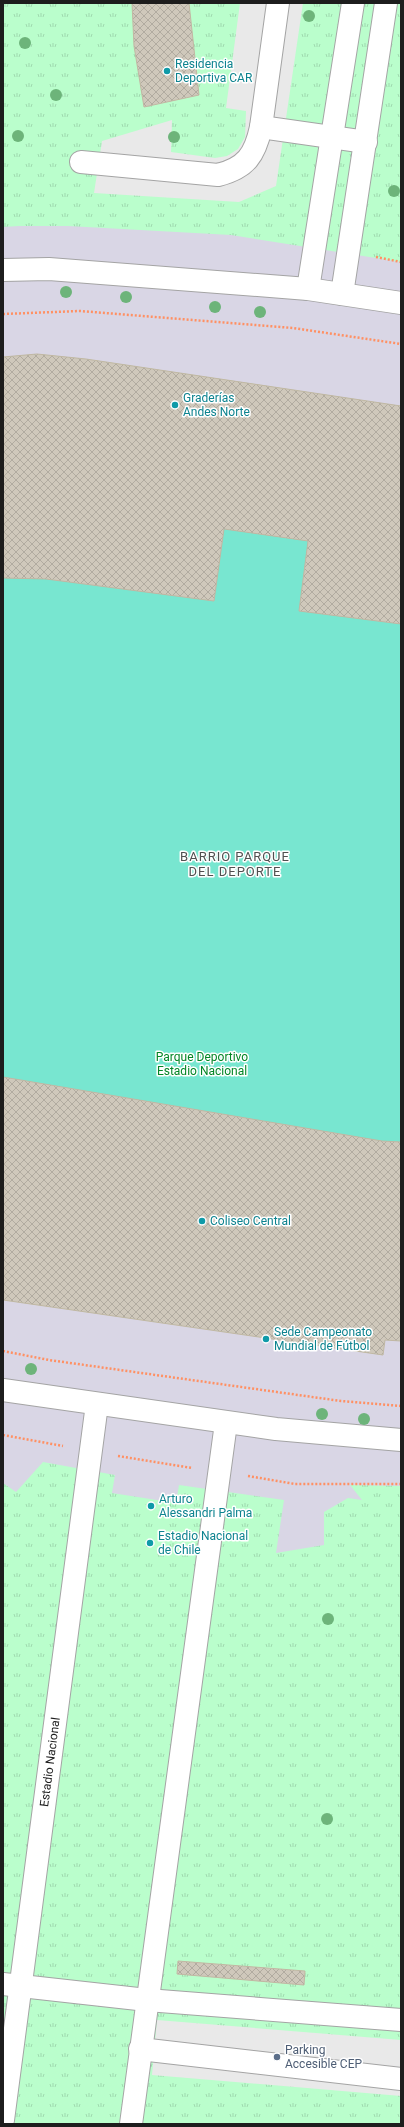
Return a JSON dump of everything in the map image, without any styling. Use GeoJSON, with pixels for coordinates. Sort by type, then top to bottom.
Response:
{"type":"FeatureCollection","features":[{"type":"Feature","properties":{"kind":"street"},"geometry":{"type":"LineString","coordinates":[[81,162],[218,175],[234,171],[248,160],[258,142],[261,127],[278,3]]}},
{"type":"Feature","properties":{"kind":"street"},"geometry":{"type":"LineString","coordinates":[[308,289],[353,3]]}},
{"type":"Feature","properties":{"kind":"street"},"geometry":{"type":"LineString","coordinates":[[342,294],[386,3]]}},
{"type":"Feature","properties":{"kind":"street"},"geometry":{"type":"LineString","coordinates":[[261,127],[366,142]]}},
{"type":"Feature","properties":{"kind":"street"},"geometry":{"type":"LineString","coordinates":[[3,270],[49,268],[308,289],[401,303]]}},
{"type":"Feature","properties":{"kind":"street"},"geometry":{"type":"LineString","coordinates":[[3,1390],[226,1423],[332,1435],[401,1440]]}},
{"type":"Feature","properties":{"kind":"street","name":"Estadio Nacional"},"geometry":{"type":"LineString","coordinates":[[3,2120],[12,1985],[97,1404]]}},
{"type":"Feature","properties":{"kind":"street"},"geometry":{"type":"LineString","coordinates":[[131,2124],[226,1423]]}},
{"type":"Feature","properties":{"kind":"street"},"geometry":{"type":"LineString","coordinates":[[12,1985],[147,2000],[401,2020]]}},
{"type":"Feature","properties":{"kind":"street"},"geometry":{"type":"LineString","coordinates":[[140,2049],[401,2079]]}},
{"type":"Feature","properties":{"kind":"path"},"geometry":{"type":"LineString","coordinates":[[3,314],[80,311],[293,328],[401,344]]}},
{"type":"Feature","properties":{"kind":"path"},"geometry":{"type":"LineString","coordinates":[[3,1351],[49,1360],[341,1402],[401,1406]]}},
{"type":"Feature","properties":{"kind":"green space","name":"Parque Deportivo Estadio Nacional"},"geometry":{"type":"Polygon","coordinates":[[[3,3],[401,3],[401,2124],[3,2124],[3,3]]]}},
{"type":"Feature","properties":{"kind":"green space"},"geometry":{"type":"Polygon","coordinates":[[[37,354],[86,359],[401,406],[401,1341],[385,1340],[383,1355],[3,1300],[3,357],[37,354]]]}},
{"type":"Feature","properties":{"kind":"shaded area"},"geometry":{"type":"Polygon","coordinates":[[[240,3],[303,3],[276,186],[239,202],[94,193],[102,141],[172,120],[171,152],[215,158],[227,156],[238,149],[245,137],[246,111],[226,108],[240,3]]]}},
{"type":"Feature","properties":{"kind":"shaded area"},"geometry":{"type":"Polygon","coordinates":[[[68,226],[231,235],[401,262],[401,406],[86,359],[37,354],[3,357],[3,227],[68,226]]]}},
{"type":"Feature","properties":{"kind":"shaded area"},"geometry":{"type":"Polygon","coordinates":[[[3,1300],[383,1355],[385,1340],[401,1341],[401,1486],[350,1485],[362,1500],[348,1498],[324,1512],[324,1545],[276,1553],[284,1500],[179,1485],[176,1503],[112,1493],[115,1475],[43,1462],[16,1492],[3,1483],[3,1300]]]}},
{"type":"Feature","properties":{"kind":"shaded area","name":"Parking Accesible CEP"},"geometry":{"type":"Polygon","coordinates":[[[157,2020],[401,2040],[401,2096],[152,2075],[157,2020]]]}},
{"type":"Feature","properties":{"kind":"building","name":"Residencia Deportiva CAR"},"geometry":{"type":"Polygon","coordinates":[[[132,3],[189,3],[199,95],[144,107],[134,46],[132,3]]]}},
{"type":"Feature","properties":{"kind":"building"},"geometry":{"type":"Polygon","coordinates":[[[37,354],[86,359],[401,406],[401,624],[299,611],[308,541],[224,529],[214,601],[46,579],[3,578],[3,357],[37,354]]]}},
{"type":"Feature","properties":{"kind":"building","name":"Coliseo Central"},"geometry":{"type":"Polygon","coordinates":[[[3,1077],[382,1141],[401,1142],[401,1341],[385,1340],[383,1355],[3,1300],[3,1077]]]}},
{"type":"Feature","properties":{"kind":"building"},"geometry":{"type":"Polygon","coordinates":[[[178,1961],[305,1971],[304,1985],[177,1974],[178,1961]]]}},
{"type":"Feature","properties":{"kind":"place","name":"Residencia Deportiva CAR"},"geometry":{"type":"Point","coordinates":[167,71]}},
{"type":"Feature","properties":{"kind":"place","name":"Graderías Andes Norte"},"geometry":{"type":"Point","coordinates":[175,405]}},
{"type":"Feature","properties":{"kind":"place","name":"Coliseo Central"},"geometry":{"type":"Point","coordinates":[202,1221]}},
{"type":"Feature","properties":{"kind":"place","name":"Sede Campeonato Mundial de Fútbol"},"geometry":{"type":"Point","coordinates":[266,1339]}},
{"type":"Feature","properties":{"kind":"place","name":"Arturo Alessandri Palma"},"geometry":{"type":"Point","coordinates":[151,1506]}},
{"type":"Feature","properties":{"kind":"place","name":"Estadio Nacional de Chile"},"geometry":{"type":"Point","coordinates":[150,1543]}},
{"type":"Feature","properties":{"kind":"place","name":"Parking Accesible CEP"},"geometry":{"type":"Point","coordinates":[277,2057]}},
{"type":"Feature","properties":{"kind":"district","name":"BARRIO PARQUE DEL DEPORTE"},"geometry":{"type":"Point","coordinates":[235,864]}}]}
